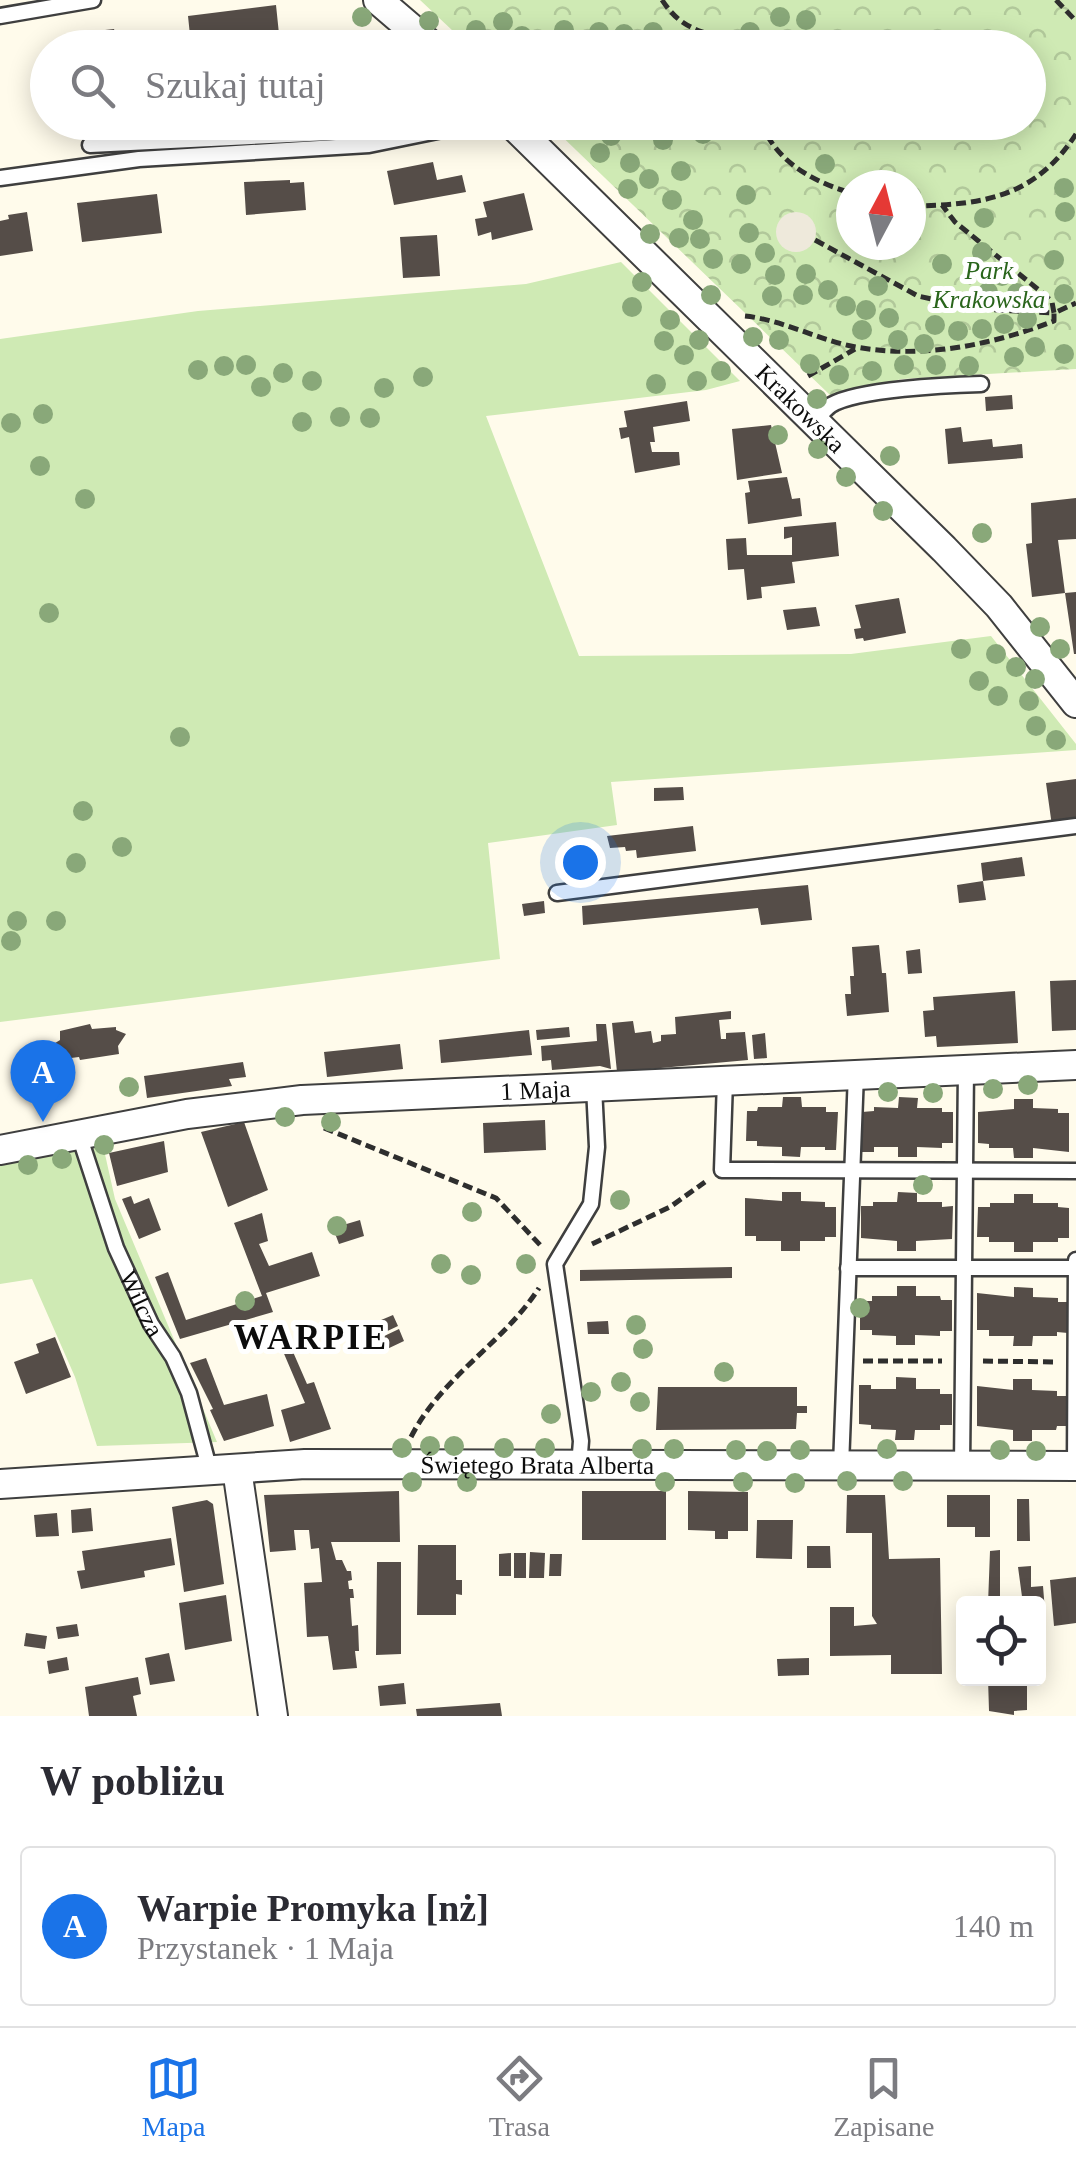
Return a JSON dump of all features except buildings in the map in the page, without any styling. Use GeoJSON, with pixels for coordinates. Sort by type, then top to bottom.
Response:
{"type":"FeatureCollection","features":[{"type":"Feature","properties":{"kind":"street"},"geometry":{"type":"LineString","coordinates":[[378,0],[413,30]]}},
{"type":"Feature","properties":{"kind":"street","name":"Krakowska"},"geometry":{"type":"LineString","coordinates":[[528,140],[999,606],[1076,703]]}},
{"type":"Feature","properties":{"kind":"street","name":"1 Maja"},"geometry":{"type":"LineString","coordinates":[[0,1150],[187,1114],[302,1100],[1076,1064]]}},
{"type":"Feature","properties":{"kind":"street","name":"Świętego Brata Alberta"},"geometry":{"type":"LineString","coordinates":[[0,1484],[305,1464],[1075,1466]]}},
{"type":"Feature","properties":{"kind":"street","name":"Wilcza"},"geometry":{"type":"LineString","coordinates":[[223,1470],[273,1716]]}},
{"type":"Feature","properties":{"kind":"lane"},"geometry":{"type":"LineString","coordinates":[[0,16],[93,0]]}},
{"type":"Feature","properties":{"kind":"lane"},"geometry":{"type":"LineString","coordinates":[[90,145],[183,140]]}},
{"type":"Feature","properties":{"kind":"lane"},"geometry":{"type":"LineString","coordinates":[[0,178],[139,159],[369,145],[394,140]]}},
{"type":"Feature","properties":{"kind":"lane"},"geometry":{"type":"LineString","coordinates":[[813,423],[830,405],[848,399],[982,384]]}},
{"type":"Feature","properties":{"kind":"lane"},"geometry":{"type":"LineString","coordinates":[[556,893],[1076,826]]}},
{"type":"Feature","properties":{"kind":"lane"},"geometry":{"type":"LineString","coordinates":[[962,1467],[966,1067]]}},
{"type":"Feature","properties":{"kind":"lane"},"geometry":{"type":"LineString","coordinates":[[840,1466],[856,1073]]}},
{"type":"Feature","properties":{"kind":"lane"},"geometry":{"type":"LineString","coordinates":[[725,1080],[722,1170],[1076,1171]]}},
{"type":"Feature","properties":{"kind":"lane"},"geometry":{"type":"LineString","coordinates":[[579,1466],[581,1441],[555,1264],[591,1204],[598,1147],[594,1087]]}},
{"type":"Feature","properties":{"kind":"lane","name":"Wilcza"},"geometry":{"type":"LineString","coordinates":[[79,1135],[116,1248],[151,1324],[173,1357],[223,1470]]}},
{"type":"Feature","properties":{"kind":"lane"},"geometry":{"type":"LineString","coordinates":[[1075,1466],[1076,1259]]}},
{"type":"Feature","properties":{"kind":"lane"},"geometry":{"type":"LineString","coordinates":[[848,1268],[1076,1268]]}},
{"type":"Feature","properties":{"kind":"path"},"geometry":{"type":"LineString","coordinates":[[662,0],[672,16],[696,30]]}},
{"type":"Feature","properties":{"kind":"path"},"geometry":{"type":"LineString","coordinates":[[1056,0],[1076,21]]}},
{"type":"Feature","properties":{"kind":"path"},"geometry":{"type":"LineString","coordinates":[[926,206],[985,201],[1014,191],[1063,156],[1076,134]]}},
{"type":"Feature","properties":{"kind":"path"},"geometry":{"type":"LineString","coordinates":[[771,140],[782,158],[811,177],[836,187]]}},
{"type":"Feature","properties":{"kind":"path"},"geometry":{"type":"LineString","coordinates":[[742,315],[857,348],[901,351],[962,347],[1054,321],[1052,302],[1045,294],[955,222],[942,206]]}},
{"type":"Feature","properties":{"kind":"path"},"geometry":{"type":"LineString","coordinates":[[815,240],[918,296],[978,310],[1054,313],[1076,303]]}},
{"type":"Feature","properties":{"kind":"path"},"geometry":{"type":"LineString","coordinates":[[802,380],[857,348]]}},
{"type":"Feature","properties":{"kind":"path"},"geometry":{"type":"LineString","coordinates":[[316,1124],[496,1198],[531,1232],[555,1264]]}},
{"type":"Feature","properties":{"kind":"green space","name":"Park Krakowska"},"geometry":{"type":"Polygon","coordinates":[[[420,0],[1076,0],[1076,369],[902,379],[830,395],[566,140],[1046,140],[1046,30],[452,30],[420,0]]]}},
{"type":"Feature","properties":{"kind":"green space"},"geometry":{"type":"Polygon","coordinates":[[[621,262],[740,381],[706,390],[486,416],[579,656],[851,654],[991,636],[1076,744],[1076,750],[611,782],[617,825],[488,843],[500,959],[0,1022],[0,339],[198,311],[526,284],[621,262]]]}},
{"type":"Feature","properties":{"kind":"green space"},"geometry":{"type":"Polygon","coordinates":[[[102,1141],[115,1199],[217,1442],[97,1446],[75,1377],[32,1279],[0,1284],[0,1160],[102,1141]]]}},
{"type":"Feature","properties":{"kind":"shaded area"},"geometry":{"type":"Polygon","coordinates":[[[796,212],[810,218],[816,232],[810,246],[796,252],[782,246],[776,232],[782,218],[796,212]]]}},
{"type":"Feature","properties":{"kind":"place","name":"Warpie Promyka [nż]"},"geometry":{"type":"Point","coordinates":[43,1122]}},
{"type":"Feature","properties":{"kind":"district","name":"WARPIE"},"geometry":{"type":"Point","coordinates":[311,1337]}}]}
